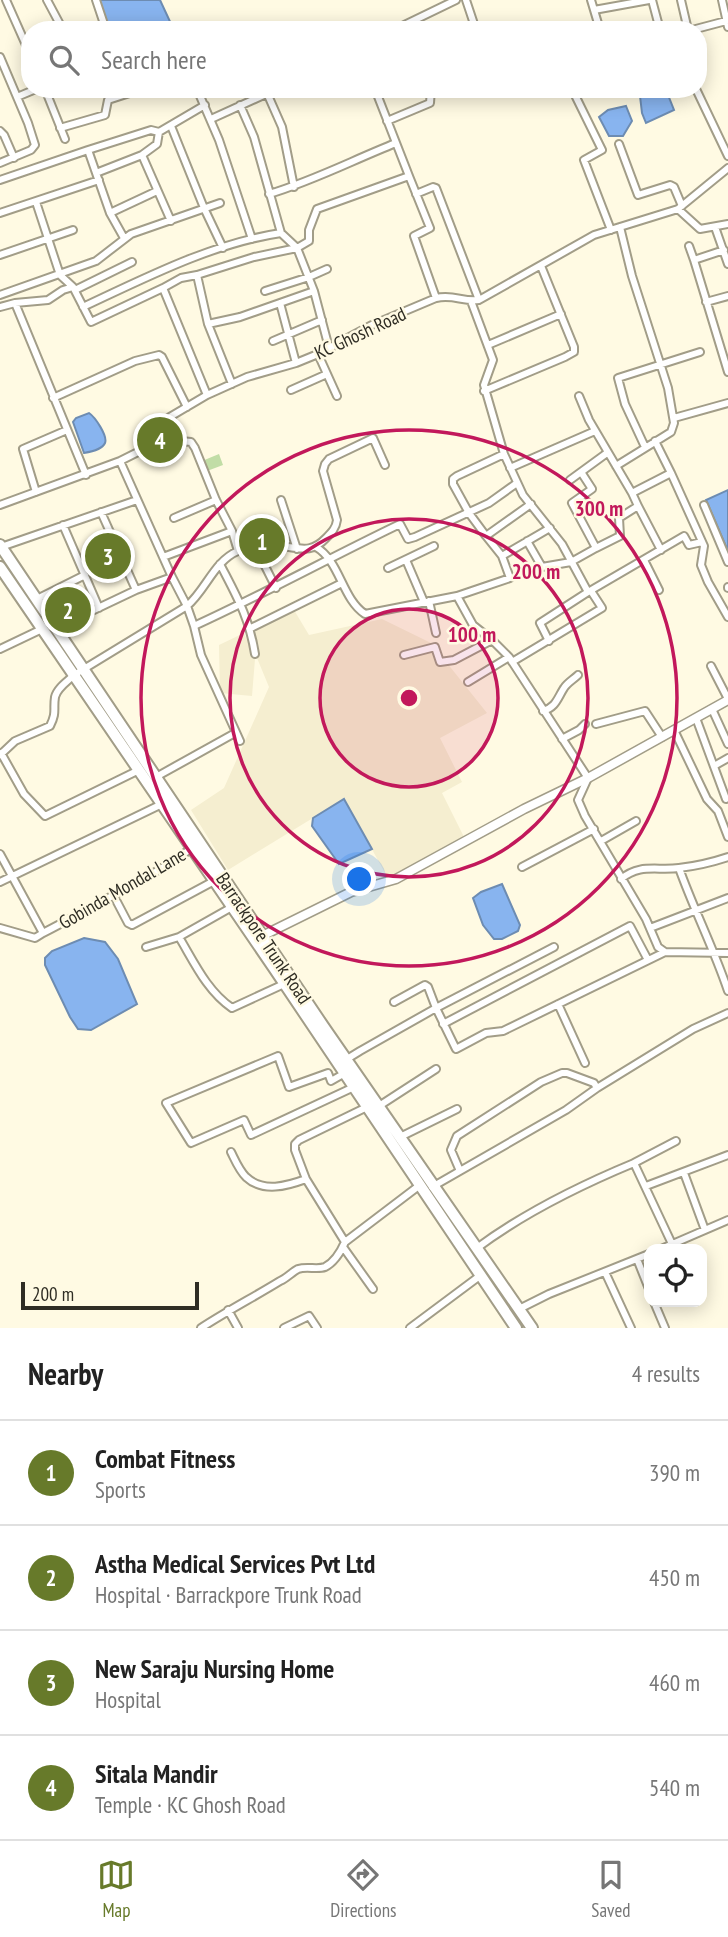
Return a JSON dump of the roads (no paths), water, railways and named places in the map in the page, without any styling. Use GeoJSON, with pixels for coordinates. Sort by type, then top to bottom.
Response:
{"type":"FeatureCollection","features":[{"type":"Feature","properties":{"kind":"main road","name":"Barrackpore Trunk Road"},"geometry":{"type":"LineString","coordinates":[[1,546],[56,628],[78,672],[139,770],[262,936],[323,1026],[354,1087],[400,1138],[426,1188],[477,1248],[532,1328]]}},
{"type":"Feature","properties":{"kind":"main road","name":"Barrackpore Trunk Road"},"geometry":{"type":"LineString","coordinates":[[0,567],[42,629],[78,672],[156,777],[214,881],[373,1107],[516,1328]]}},
{"type":"Feature","properties":{"kind":"street"},"geometry":{"type":"LineString","coordinates":[[6,0],[21,34]]}},
{"type":"Feature","properties":{"kind":"street"},"geometry":{"type":"LineString","coordinates":[[47,0],[58,21]]}},
{"type":"Feature","properties":{"kind":"street"},"geometry":{"type":"LineString","coordinates":[[96,0],[103,21]]}},
{"type":"Feature","properties":{"kind":"street"},"geometry":{"type":"LineString","coordinates":[[413,21],[456,0]]}},
{"type":"Feature","properties":{"kind":"street"},"geometry":{"type":"LineString","coordinates":[[466,0],[473,21]]}},
{"type":"Feature","properties":{"kind":"street"},"geometry":{"type":"LineString","coordinates":[[591,0],[597,21]]}},
{"type":"Feature","properties":{"kind":"street"},"geometry":{"type":"LineString","coordinates":[[594,10],[651,0],[657,21]]}},
{"type":"Feature","properties":{"kind":"street"},"geometry":{"type":"LineString","coordinates":[[681,0],[687,21]]}},
{"type":"Feature","properties":{"kind":"street"},"geometry":{"type":"LineString","coordinates":[[707,27],[727,24],[722,0]]}},
{"type":"Feature","properties":{"kind":"street"},"geometry":{"type":"LineString","coordinates":[[0,57],[35,145],[31,150],[0,163]]}},
{"type":"Feature","properties":{"kind":"street"},"geometry":{"type":"LineString","coordinates":[[17,97],[21,95]]}},
{"type":"Feature","properties":{"kind":"street"},"geometry":{"type":"LineString","coordinates":[[48,98],[65,139]]}},
{"type":"Feature","properties":{"kind":"street"},"geometry":{"type":"LineString","coordinates":[[60,128],[105,115],[108,100],[113,98]]}},
{"type":"Feature","properties":{"kind":"street"},"geometry":{"type":"LineString","coordinates":[[202,98],[252,239]]}},
{"type":"Feature","properties":{"kind":"street"},"geometry":{"type":"LineString","coordinates":[[211,119],[256,98]]}},
{"type":"Feature","properties":{"kind":"street"},"geometry":{"type":"LineString","coordinates":[[269,98],[282,127],[293,187]]}},
{"type":"Feature","properties":{"kind":"street"},"geometry":{"type":"LineString","coordinates":[[378,98],[430,229],[414,236],[436,298]]}},
{"type":"Feature","properties":{"kind":"street"},"geometry":{"type":"LineString","coordinates":[[387,121],[430,103],[430,98]]}},
{"type":"Feature","properties":{"kind":"street"},"geometry":{"type":"LineString","coordinates":[[577,98],[603,150],[584,160],[611,230]]}},
{"type":"Feature","properties":{"kind":"street"},"geometry":{"type":"LineString","coordinates":[[700,98],[728,156]]}},
{"type":"Feature","properties":{"kind":"street"},"geometry":{"type":"LineString","coordinates":[[0,180],[151,130],[159,132],[205,105]]}},
{"type":"Feature","properties":{"kind":"street"},"geometry":{"type":"LineString","coordinates":[[240,105],[254,137],[281,233],[297,248],[309,277],[329,348]]}},
{"type":"Feature","properties":{"kind":"street"},"geometry":{"type":"LineString","coordinates":[[171,126],[223,248]]}},
{"type":"Feature","properties":{"kind":"street"},"geometry":{"type":"LineString","coordinates":[[0,131],[14,158]]}},
{"type":"Feature","properties":{"kind":"street"},"geometry":{"type":"LineString","coordinates":[[0,213],[98,177],[142,155],[157,144],[159,132]]}},
{"type":"Feature","properties":{"kind":"street"},"geometry":{"type":"LineString","coordinates":[[269,194],[317,178],[396,143]]}},
{"type":"Feature","properties":{"kind":"street"},"geometry":{"type":"LineString","coordinates":[[619,144],[638,195],[670,185],[674,187],[680,208],[700,229],[728,224]]}},
{"type":"Feature","properties":{"kind":"street"},"geometry":{"type":"LineString","coordinates":[[88,150],[110,212],[124,238]]}},
{"type":"Feature","properties":{"kind":"street"},"geometry":{"type":"LineString","coordinates":[[142,155],[171,221]]}},
{"type":"Feature","properties":{"kind":"street"},"geometry":{"type":"LineString","coordinates":[[475,301],[594,235],[680,208],[728,168]]}},
{"type":"Feature","properties":{"kind":"street"},"geometry":{"type":"LineString","coordinates":[[36,202],[61,275],[74,289],[90,322],[181,278],[297,248],[309,241],[309,230],[317,209],[409,176]]}},
{"type":"Feature","properties":{"kind":"street"},"geometry":{"type":"LineString","coordinates":[[416,194],[436,188],[475,301],[493,360],[484,391],[510,468],[517,483],[562,544],[602,608],[549,640],[468,682]]}},
{"type":"Feature","properties":{"kind":"street"},"geometry":{"type":"LineString","coordinates":[[110,212],[157,191]]}},
{"type":"Feature","properties":{"kind":"street"},"geometry":{"type":"LineString","coordinates":[[0,295],[96,261],[124,238],[220,203]]}},
{"type":"Feature","properties":{"kind":"street"},"geometry":{"type":"LineString","coordinates":[[715,227],[728,264]]}},
{"type":"Feature","properties":{"kind":"street"},"geometry":{"type":"LineString","coordinates":[[616,466],[674,427],[668,388],[632,276],[620,228]]}},
{"type":"Feature","properties":{"kind":"street"},"geometry":{"type":"LineString","coordinates":[[0,255],[72,230]]}},
{"type":"Feature","properties":{"kind":"street"},"geometry":{"type":"LineString","coordinates":[[83,307],[172,265],[252,239],[281,233]]}},
{"type":"Feature","properties":{"kind":"street"},"geometry":{"type":"LineString","coordinates":[[689,246],[728,372]]}},
{"type":"Feature","properties":{"kind":"street"},"geometry":{"type":"LineString","coordinates":[[694,260],[724,250]]}},
{"type":"Feature","properties":{"kind":"street"},"geometry":{"type":"LineString","coordinates":[[0,307],[48,300],[63,290],[74,289],[132,262]]}},
{"type":"Feature","properties":{"kind":"street"},"geometry":{"type":"LineString","coordinates":[[484,391],[572,354],[574,347],[541,266]]}},
{"type":"Feature","properties":{"kind":"street"},"geometry":{"type":"LineString","coordinates":[[265,291],[327,269]]}},
{"type":"Feature","properties":{"kind":"street"},"geometry":{"type":"LineString","coordinates":[[197,275],[208,324],[232,384]]}},
{"type":"Feature","properties":{"kind":"street"},"geometry":{"type":"LineString","coordinates":[[163,288],[207,396]]}},
{"type":"Feature","properties":{"kind":"street"},"geometry":{"type":"LineString","coordinates":[[208,324],[240,317],[314,291]]}},
{"type":"Feature","properties":{"kind":"street","name":"KC Ghosh Road"},"geometry":{"type":"LineString","coordinates":[[0,505],[86,475],[150,446],[168,418],[247,377],[318,354],[372,325],[436,298],[447,296],[475,301]]}},
{"type":"Feature","properties":{"kind":"street"},"geometry":{"type":"LineString","coordinates":[[706,302],[728,296]]}},
{"type":"Feature","properties":{"kind":"street"},"geometry":{"type":"LineString","coordinates":[[15,303],[86,475]]}},
{"type":"Feature","properties":{"kind":"street"},"geometry":{"type":"LineString","coordinates":[[279,303],[296,363]]}},
{"type":"Feature","properties":{"kind":"street"},"geometry":{"type":"LineString","coordinates":[[488,345],[561,314]]}},
{"type":"Feature","properties":{"kind":"street"},"geometry":{"type":"LineString","coordinates":[[273,341],[322,320]]}},
{"type":"Feature","properties":{"kind":"street"},"geometry":{"type":"LineString","coordinates":[[645,447],[625,404],[618,378],[700,352]]}},
{"type":"Feature","properties":{"kind":"street"},"geometry":{"type":"LineString","coordinates":[[318,354],[337,396]]}},
{"type":"Feature","properties":{"kind":"street"},"geometry":{"type":"LineString","coordinates":[[54,398],[135,361],[159,355],[187,407]]}},
{"type":"Feature","properties":{"kind":"street"},"geometry":{"type":"LineString","coordinates":[[291,390],[327,374]]}},
{"type":"Feature","properties":{"kind":"street"},"geometry":{"type":"LineString","coordinates":[[579,396],[595,431],[632,493],[661,550]]}},
{"type":"Feature","properties":{"kind":"street"},"geometry":{"type":"LineString","coordinates":[[674,418],[728,403]]}},
{"type":"Feature","properties":{"kind":"street"},"geometry":{"type":"LineString","coordinates":[[36,492],[23,449],[67,430]]}},
{"type":"Feature","properties":{"kind":"street"},"geometry":{"type":"LineString","coordinates":[[510,468],[595,431]]}},
{"type":"Feature","properties":{"kind":"street"},"geometry":{"type":"LineString","coordinates":[[139,770],[45,816],[24,794],[1,754],[15,741],[50,726],[55,715],[55,697],[78,672],[187,606],[220,564],[239,551],[274,545],[297,549],[316,547],[334,530],[337,523],[323,471],[327,461],[373,438],[385,465]]}},
{"type":"Feature","properties":{"kind":"street"},"geometry":{"type":"LineString","coordinates":[[655,441],[705,546],[701,565],[728,617]]}},
{"type":"Feature","properties":{"kind":"street"},"geometry":{"type":"LineString","coordinates":[[150,446],[191,442],[239,551]]}},
{"type":"Feature","properties":{"kind":"street"},"geometry":{"type":"LineString","coordinates":[[570,480],[607,453]]}},
{"type":"Feature","properties":{"kind":"street"},"geometry":{"type":"LineString","coordinates":[[316,547],[329,560],[359,610],[365,614],[457,596],[510,578],[502,556],[469,513],[453,484],[453,479],[504,454]]}},
{"type":"Feature","properties":{"kind":"street"},"geometry":{"type":"LineString","coordinates":[[120,461],[187,606],[201,655],[240,741]]}},
{"type":"Feature","properties":{"kind":"street"},"geometry":{"type":"LineString","coordinates":[[581,472],[592,489],[572,503],[596,548]]}},
{"type":"Feature","properties":{"kind":"street"},"geometry":{"type":"LineString","coordinates":[[632,493],[671,474]]}},
{"type":"Feature","properties":{"kind":"street"},"geometry":{"type":"LineString","coordinates":[[194,626],[276,588],[400,524],[408,539],[489,503],[517,483]]}},
{"type":"Feature","properties":{"kind":"street"},"geometry":{"type":"LineString","coordinates":[[1,546],[137,499]]}},
{"type":"Feature","properties":{"kind":"street"},"geometry":{"type":"LineString","coordinates":[[174,518],[216,500]]}},
{"type":"Feature","properties":{"kind":"street"},"geometry":{"type":"LineString","coordinates":[[281,500],[297,549]]}},
{"type":"Feature","properties":{"kind":"street"},"geometry":{"type":"LineString","coordinates":[[486,536],[531,504]]}},
{"type":"Feature","properties":{"kind":"street"},"geometry":{"type":"LineString","coordinates":[[704,505],[728,562]]}},
{"type":"Feature","properties":{"kind":"street"},"geometry":{"type":"LineString","coordinates":[[527,541],[541,567],[571,562],[620,536],[619,518],[638,506]]}},
{"type":"Feature","properties":{"kind":"street"},"geometry":{"type":"LineString","coordinates":[[101,512],[136,590]]}},
{"type":"Feature","properties":{"kind":"street"},"geometry":{"type":"LineString","coordinates":[[64,526],[99,608]]}},
{"type":"Feature","properties":{"kind":"street"},"geometry":{"type":"LineString","coordinates":[[502,556],[550,528]]}},
{"type":"Feature","properties":{"kind":"street"},"geometry":{"type":"LineString","coordinates":[[163,557],[232,531]]}},
{"type":"Feature","properties":{"kind":"street"},"geometry":{"type":"LineString","coordinates":[[549,640],[540,623],[684,536],[689,545],[702,542]]}},
{"type":"Feature","properties":{"kind":"street"},"geometry":{"type":"LineString","coordinates":[[388,568],[434,546]]}},
{"type":"Feature","properties":{"kind":"street"},"geometry":{"type":"LineString","coordinates":[[256,548],[276,588]]}},
{"type":"Feature","properties":{"kind":"street"},"geometry":{"type":"LineString","coordinates":[[406,560],[426,602],[436,632]]}},
{"type":"Feature","properties":{"kind":"street"},"geometry":{"type":"LineString","coordinates":[[644,560],[659,590]]}},
{"type":"Feature","properties":{"kind":"street"},"geometry":{"type":"LineString","coordinates":[[220,564],[242,604],[251,628],[255,654]]}},
{"type":"Feature","properties":{"kind":"street"},"geometry":{"type":"LineString","coordinates":[[37,599],[85,575]]}},
{"type":"Feature","properties":{"kind":"street"},"geometry":{"type":"LineString","coordinates":[[56,628],[136,590],[172,577]]}},
{"type":"Feature","properties":{"kind":"street"},"geometry":{"type":"LineString","coordinates":[[251,628],[342,583]]}},
{"type":"Feature","properties":{"kind":"street"},"geometry":{"type":"LineString","coordinates":[[457,596],[472,625],[492,640],[511,660],[588,778]]}},
{"type":"Feature","properties":{"kind":"street"},"geometry":{"type":"LineString","coordinates":[[0,649],[42,629]]}},
{"type":"Feature","properties":{"kind":"street"},"geometry":{"type":"LineString","coordinates":[[404,654],[435,647],[440,662],[454,660],[492,640]]}},
{"type":"Feature","properties":{"kind":"street"},"geometry":{"type":"LineString","coordinates":[[262,936],[351,892],[396,879],[712,709],[728,699],[711,666]]}},
{"type":"Feature","properties":{"kind":"street"},"geometry":{"type":"LineString","coordinates":[[543,711],[557,702],[564,688],[578,675]]}},
{"type":"Feature","properties":{"kind":"street"},"geometry":{"type":"LineString","coordinates":[[712,709],[728,744]]}},
{"type":"Feature","properties":{"kind":"street"},"geometry":{"type":"LineString","coordinates":[[596,724],[645,711],[662,737]]}},
{"type":"Feature","properties":{"kind":"street"},"geometry":{"type":"LineString","coordinates":[[696,718],[727,799],[712,804]]}},
{"type":"Feature","properties":{"kind":"street"},"geometry":{"type":"LineString","coordinates":[[562,739],[585,724]]}},
{"type":"Feature","properties":{"kind":"street"},"geometry":{"type":"LineString","coordinates":[[674,730],[707,799],[718,811],[728,837]]}},
{"type":"Feature","properties":{"kind":"street"},"geometry":{"type":"LineString","coordinates":[[156,777],[235,733]]}},
{"type":"Feature","properties":{"kind":"street"},"geometry":{"type":"LineString","coordinates":[[714,766],[728,758]]}},
{"type":"Feature","properties":{"kind":"street"},"geometry":{"type":"LineString","coordinates":[[588,778],[578,800],[664,952]]}},
{"type":"Feature","properties":{"kind":"street"},"geometry":{"type":"LineString","coordinates":[[0,882],[162,804]]}},
{"type":"Feature","properties":{"kind":"street"},"geometry":{"type":"LineString","coordinates":[[601,841],[636,821]]}},
{"type":"Feature","properties":{"kind":"street"},"geometry":{"type":"LineString","coordinates":[[522,867],[594,829]]}},
{"type":"Feature","properties":{"kind":"street","name":"Gobinda Mondal Lane"},"geometry":{"type":"LineString","coordinates":[[43,933],[159,870],[196,845]]}},
{"type":"Feature","properties":{"kind":"street"},"geometry":{"type":"LineString","coordinates":[[0,854],[43,933],[35,938],[0,928]]}},
{"type":"Feature","properties":{"kind":"street"},"geometry":{"type":"LineString","coordinates":[[621,879],[631,870],[679,868],[728,857]]}},
{"type":"Feature","properties":{"kind":"street"},"geometry":{"type":"LineString","coordinates":[[679,868],[728,990]]}},
{"type":"Feature","properties":{"kind":"street"},"geometry":{"type":"LineString","coordinates":[[117,901],[127,921],[132,925],[214,881]]}},
{"type":"Feature","properties":{"kind":"street"},"geometry":{"type":"LineString","coordinates":[[650,928],[728,898]]}},
{"type":"Feature","properties":{"kind":"street"},"geometry":{"type":"LineString","coordinates":[[146,947],[179,937],[232,908]]}},
{"type":"Feature","properties":{"kind":"street"},"geometry":{"type":"LineString","coordinates":[[443,1024],[630,926],[648,960]]}},
{"type":"Feature","properties":{"kind":"street"},"geometry":{"type":"LineString","coordinates":[[179,937],[209,987],[219,999],[232,1008],[284,984]]}},
{"type":"Feature","properties":{"kind":"street"},"geometry":{"type":"LineString","coordinates":[[354,1087],[251,1135],[244,1120],[191,1143],[166,1103],[278,1056],[289,1087],[328,1073],[331,1081],[345,1068],[436,1008],[554,947]]}},
{"type":"Feature","properties":{"kind":"street"},"geometry":{"type":"LineString","coordinates":[[394,1002],[426,986],[456,1049],[486,1033],[503,1031],[664,952],[728,953]]}},
{"type":"Feature","properties":{"kind":"street"},"geometry":{"type":"LineString","coordinates":[[558,1004],[585,1063]]}},
{"type":"Feature","properties":{"kind":"street"},"geometry":{"type":"LineString","coordinates":[[201,1328],[301,1268],[327,1266],[344,1244],[426,1188],[566,1110],[693,1030],[728,1013]]}},
{"type":"Feature","properties":{"kind":"street"},"geometry":{"type":"LineString","coordinates":[[373,1289],[306,1179],[295,1144],[373,1107],[436,1069]]}},
{"type":"Feature","properties":{"kind":"street"},"geometry":{"type":"LineString","coordinates":[[460,1171],[451,1150],[457,1136],[541,1082],[567,1073],[594,1083],[597,1088]]}},
{"type":"Feature","properties":{"kind":"street"},"geometry":{"type":"LineString","coordinates":[[400,1138],[457,1109]]}},
{"type":"Feature","properties":{"kind":"street"},"geometry":{"type":"LineString","coordinates":[[477,1248],[504,1228],[676,1140]]}},
{"type":"Feature","properties":{"kind":"street"},"geometry":{"type":"LineString","coordinates":[[231,1152],[246,1178],[258,1183],[286,1187],[306,1179]]}},
{"type":"Feature","properties":{"kind":"street"},"geometry":{"type":"LineString","coordinates":[[646,1186],[728,1155]]}},
{"type":"Feature","properties":{"kind":"street"},"geometry":{"type":"LineString","coordinates":[[634,1163],[672,1244],[728,1220]]}},
{"type":"Feature","properties":{"kind":"street"},"geometry":{"type":"LineString","coordinates":[[684,1173],[705,1230]]}},
{"type":"Feature","properties":{"kind":"street"},"geometry":{"type":"LineString","coordinates":[[519,1309],[549,1294],[644,1256]]}},
{"type":"Feature","properties":{"kind":"street"},"geometry":{"type":"LineString","coordinates":[[637,1259],[644,1276]]}},
{"type":"Feature","properties":{"kind":"street"},"geometry":{"type":"LineString","coordinates":[[605,1272],[631,1328]]}},
{"type":"Feature","properties":{"kind":"street"},"geometry":{"type":"LineString","coordinates":[[410,1328],[481,1275]]}},
{"type":"Feature","properties":{"kind":"street"},"geometry":{"type":"LineString","coordinates":[[656,1307],[666,1328]]}},
{"type":"Feature","properties":{"kind":"street"},"geometry":{"type":"LineString","coordinates":[[228,1310],[238,1328]]}},
{"type":"Feature","properties":{"kind":"street"},"geometry":{"type":"LineString","coordinates":[[284,1328],[309,1316],[317,1328]]}},
{"type":"Feature","properties":{"kind":"water"},"geometry":{"type":"Polygon","coordinates":[[[99,0],[160,0],[170,21],[105,21],[99,0]]]}},
{"type":"Feature","properties":{"kind":"water"},"geometry":{"type":"Polygon","coordinates":[[[640,98],[669,98],[674,110],[646,123],[640,98]]]}},
{"type":"Feature","properties":{"kind":"water"},"geometry":{"type":"Polygon","coordinates":[[[626,106],[632,121],[623,136],[609,136],[599,117],[608,110],[626,106]]]}},
{"type":"Feature","properties":{"kind":"water"},"geometry":{"type":"Polygon","coordinates":[[[89,413],[105,436],[105,443],[96,450],[84,453],[73,422],[89,413]]]}},
{"type":"Feature","properties":{"kind":"water"},"geometry":{"type":"Polygon","coordinates":[[[728,490],[728,551],[706,500],[728,490]]]}},
{"type":"Feature","properties":{"kind":"water"},"geometry":{"type":"Polygon","coordinates":[[[344,799],[372,849],[339,864],[312,826],[313,818],[344,799]]]}},
{"type":"Feature","properties":{"kind":"water"},"geometry":{"type":"Polygon","coordinates":[[[502,884],[520,925],[518,931],[502,939],[494,939],[483,925],[473,898],[502,884]]]}},
{"type":"Feature","properties":{"kind":"water"},"geometry":{"type":"Polygon","coordinates":[[[84,938],[105,942],[118,959],[137,1004],[91,1030],[78,1029],[45,965],[45,958],[52,951],[84,938]]]}},
{"type":"Feature","properties":{"kind":"place","name":"Sitala Mandir"},"geometry":{"type":"Point","coordinates":[160,440]}},
{"type":"Feature","properties":{"kind":"place","name":"Combat Fitness"},"geometry":{"type":"Point","coordinates":[262,541]}},
{"type":"Feature","properties":{"kind":"place","name":"New Saraju Nursing Home"},"geometry":{"type":"Point","coordinates":[108,556]}},
{"type":"Feature","properties":{"kind":"place","name":"Astha Medical Services Pvt Ltd"},"geometry":{"type":"Point","coordinates":[68,610]}}]}
